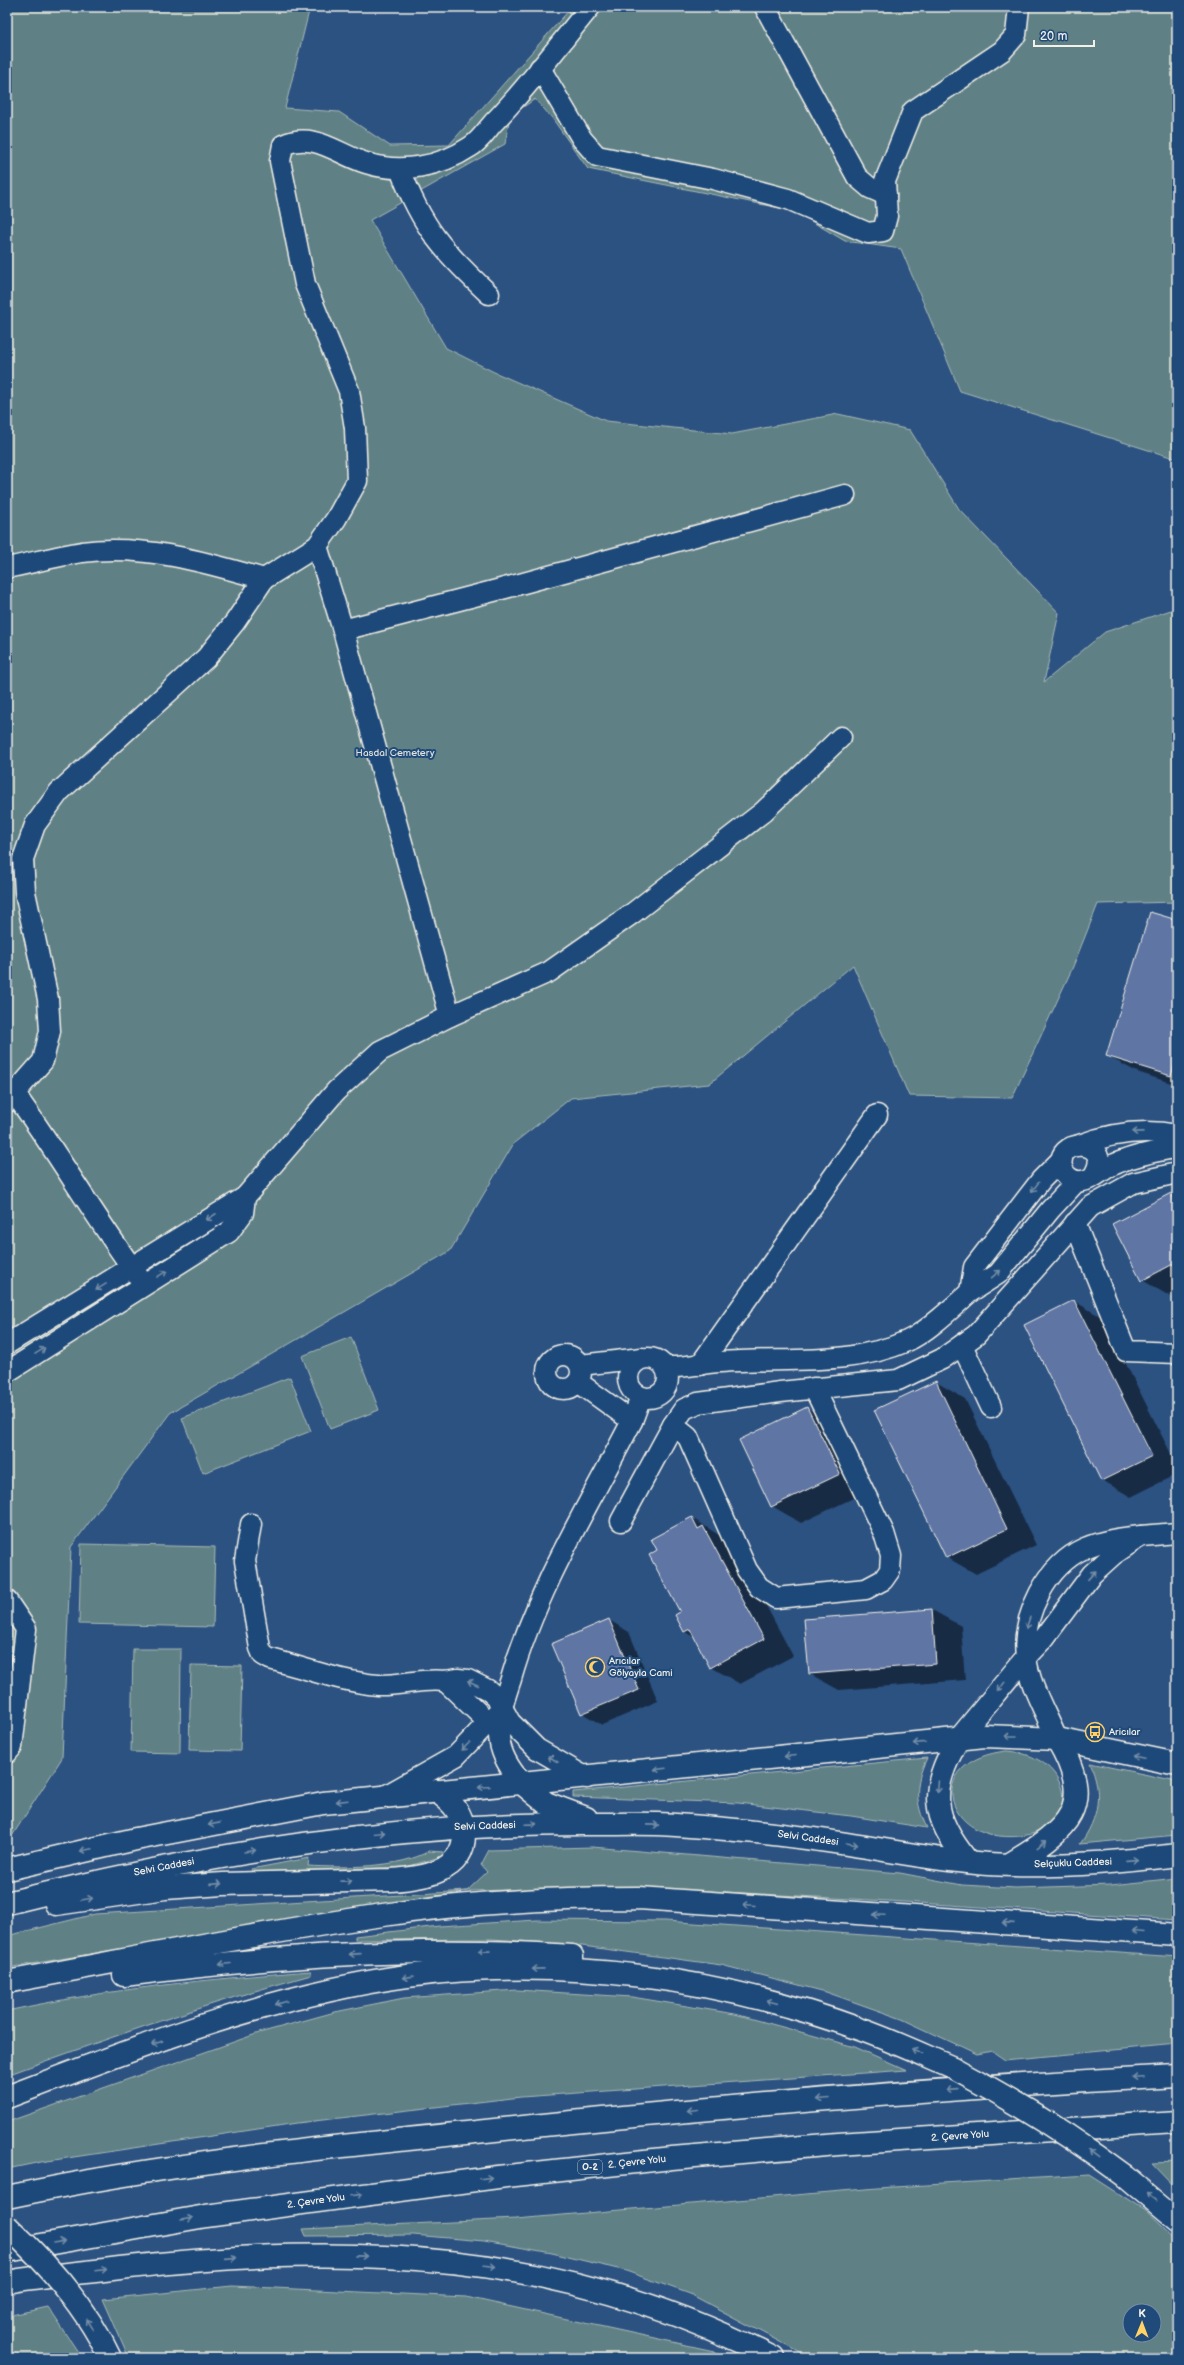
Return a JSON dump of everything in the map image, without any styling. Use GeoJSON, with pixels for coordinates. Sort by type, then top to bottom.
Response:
{"type":"FeatureCollection","features":[{"type":"Feature","properties":{"kind":"main road"},"geometry":{"type":"LineString","coordinates":[[7,1869],[36,1860],[323,1803],[436,1791],[587,1778],[958,1738],[1025,1736],[1057,1739],[1177,1764]]}},
{"type":"Feature","properties":{"kind":"main road"},"geometry":{"type":"LineString","coordinates":[[958,1738],[946,1760],[938,1781],[937,1803],[942,1823],[954,1844],[968,1862]]}},
{"type":"Feature","properties":{"kind":"main road"},"geometry":{"type":"LineString","coordinates":[[1009,1865],[1058,1831],[1073,1808],[1077,1789],[1073,1769],[1057,1739]]}},
{"type":"Feature","properties":{"kind":"main road"},"geometry":{"type":"LineString","coordinates":[[523,1784],[546,1803],[576,1816],[614,1824]]}},
{"type":"Feature","properties":{"kind":"main road"},"geometry":{"type":"LineString","coordinates":[[7,1911],[165,1888],[223,1884],[415,1878],[434,1873],[447,1867],[456,1859],[464,1842],[464,1827],[460,1814],[451,1802],[436,1791]]}},
{"type":"Feature","properties":{"kind":"main road","name":"Selvi Caddesi"},"geometry":{"type":"LineString","coordinates":[[7,1903],[138,1872],[244,1852],[374,1833],[464,1827],[556,1824],[673,1825],[767,1832],[968,1862]]}},
{"type":"Feature","properties":{"kind":"main road","name":"Selçuklu Caddesi"},"geometry":{"type":"LineString","coordinates":[[968,1862],[1009,1865],[1084,1864],[1177,1855]]}},
{"type":"Feature","properties":{"kind":"main road"},"geometry":{"type":"LineString","coordinates":[[7,1982],[383,1915],[487,1904],[577,1899],[639,1898],[1177,1935]]}},
{"type":"Feature","properties":{"kind":"main road"},"geometry":{"type":"LineString","coordinates":[[7,1993],[185,1967],[304,1957],[441,1950],[507,1951],[581,1957],[634,1966],[660,1977]]}},
{"type":"Feature","properties":{"kind":"main road"},"geometry":{"type":"LineString","coordinates":[[7,2097],[199,2028],[283,2002],[406,1977],[460,1971],[565,1969],[616,1972],[660,1977],[733,1991],[809,2012],[863,2030],[953,2068],[1020,2104],[1069,2135],[1125,2176],[1177,2220]]}},
{"type":"Feature","properties":{"kind":"main road"},"geometry":{"type":"LineString","coordinates":[[7,2197],[226,2161],[568,2122],[904,2093],[1177,2076]]}},
{"type":"Feature","properties":{"kind":"main road","name":"2. Çevre Yolu"},"geometry":{"type":"LineString","coordinates":[[7,2252],[206,2216],[498,2177],[830,2145],[1177,2122]]}},
{"type":"Feature","properties":{"kind":"main road"},"geometry":{"type":"LineString","coordinates":[[7,2226],[53,2273],[87,2319],[110,2358]]}},
{"type":"Feature","properties":{"kind":"main road"},"geometry":{"type":"LineString","coordinates":[[7,2282],[191,2260],[265,2255],[386,2256],[438,2260],[496,2267],[559,2279],[618,2295],[680,2316],[740,2341],[772,2358]]}},
{"type":"Feature","properties":{"kind":"street"},"geometry":{"type":"LineString","coordinates":[[144,1285],[11,1098],[42,1061],[50,1031],[48,999],[35,943],[25,886],[23,859],[35,825],[59,792],[206,658],[235,622],[264,579],[317,546],[336,519],[357,481],[355,428],[349,391],[305,284],[280,161],[284,145],[293,141],[310,141],[332,147],[365,163],[400,169],[435,164],[471,147],[505,111],[590,7]]}},
{"type":"Feature","properties":{"kind":"street"},"geometry":{"type":"LineString","coordinates":[[765,7],[857,177],[870,188],[886,195]]}},
{"type":"Feature","properties":{"kind":"street"},"geometry":{"type":"LineString","coordinates":[[540,68],[582,139],[597,156],[713,179],[788,199],[868,233],[883,231],[887,216],[885,181],[913,111],[1002,51],[1016,35],[1019,7]]}},
{"type":"Feature","properties":{"kind":"street"},"geometry":{"type":"LineString","coordinates":[[400,169],[410,197],[425,224],[450,257],[489,294]]}},
{"type":"Feature","properties":{"kind":"street"},"geometry":{"type":"LineString","coordinates":[[343,630],[506,588],[844,495]]}},
{"type":"Feature","properties":{"kind":"street"},"geometry":{"type":"LineString","coordinates":[[317,546],[343,630],[450,1016]]}},
{"type":"Feature","properties":{"kind":"street"},"geometry":{"type":"LineString","coordinates":[[7,568],[82,552],[142,551],[192,558],[264,579]]}},
{"type":"Feature","properties":{"kind":"street"},"geometry":{"type":"LineString","coordinates":[[7,1344],[132,1268],[244,1197],[336,1091],[380,1051],[450,1016],[549,972],[633,913],[763,812],[841,737]]}},
{"type":"Feature","properties":{"kind":"street"},"geometry":{"type":"LineString","coordinates":[[700,1365],[877,1114]]}},
{"type":"Feature","properties":{"kind":"street"},"geometry":{"type":"LineString","coordinates":[[970,1292],[974,1267],[1041,1180],[1062,1159],[1068,1149],[1098,1138],[1126,1132],[1160,1132],[1177,1135]]}},
{"type":"Feature","properties":{"kind":"street"},"geometry":{"type":"LineString","coordinates":[[632,1421],[579,1374],[642,1358],[656,1359],[666,1367],[685,1368],[719,1362],[840,1357],[875,1352],[908,1340],[970,1292],[998,1274],[1050,1210],[1098,1164],[1095,1152],[1090,1148],[1079,1145]]}},
{"type":"Feature","properties":{"kind":"street"},"geometry":{"type":"LineString","coordinates":[[1062,1159],[1062,1165],[1066,1176],[1085,1178],[1136,1156],[1177,1147]]}},
{"type":"Feature","properties":{"kind":"street"},"geometry":{"type":"LineString","coordinates":[[621,1521],[673,1425],[684,1409],[698,1403],[814,1388],[898,1380],[942,1359],[976,1335],[1090,1207],[1133,1183],[1177,1173]]}},
{"type":"Feature","properties":{"kind":"street"},"geometry":{"type":"LineString","coordinates":[[7,1372],[229,1232],[243,1213],[244,1197]]}},
{"type":"Feature","properties":{"kind":"street"},"geometry":{"type":"LineString","coordinates":[[1075,1223],[1126,1351],[1177,1353]]}},
{"type":"Feature","properties":{"kind":"street"},"geometry":{"type":"LineString","coordinates":[[962,1345],[991,1407]]}},
{"type":"Feature","properties":{"kind":"street"},"geometry":{"type":"LineString","coordinates":[[642,1358],[631,1367],[628,1380],[634,1392],[641,1397],[652,1398],[663,1392],[668,1380],[666,1367]]}},
{"type":"Feature","properties":{"kind":"street"},"geometry":{"type":"LineString","coordinates":[[673,1425],[688,1437],[747,1570],[759,1587],[776,1598],[866,1589],[883,1580],[890,1570],[891,1556],[884,1533],[814,1388]]}},
{"type":"Feature","properties":{"kind":"street"},"geometry":{"type":"LineString","coordinates":[[523,1784],[512,1772],[501,1746],[499,1724],[502,1707],[536,1606],[632,1421],[641,1397]]}},
{"type":"Feature","properties":{"kind":"street"},"geometry":{"type":"LineString","coordinates":[[250,1524],[245,1561],[260,1648],[264,1655],[270,1659],[350,1680],[378,1685],[435,1680],[468,1680],[488,1690],[502,1707],[510,1722],[537,1749],[587,1778]]}},
{"type":"Feature","properties":{"kind":"street"},"geometry":{"type":"LineString","coordinates":[[1057,1739],[1031,1680],[1026,1657],[1025,1630],[1041,1590],[1067,1561],[1084,1549],[1110,1539],[1177,1533]]}},
{"type":"Feature","properties":{"kind":"street"},"geometry":{"type":"LineString","coordinates":[[958,1738],[1026,1657],[1045,1637],[1092,1574],[1113,1555],[1141,1536]]}},
{"type":"Feature","properties":{"kind":"street"},"geometry":{"type":"LineString","coordinates":[[7,1601],[26,1629],[12,1747],[7,1753]]}},
{"type":"Feature","properties":{"kind":"street"},"geometry":{"type":"LineString","coordinates":[[445,1681],[488,1722]]}},
{"type":"Feature","properties":{"kind":"street"},"geometry":{"type":"LineString","coordinates":[[385,1796],[456,1756],[502,1707]]}},
{"type":"Feature","properties":{"kind":"green space","name":"Hasdal Cemetery"},"geometry":{"type":"Polygon","coordinates":[[[7,7],[310,7],[285,108],[339,112],[390,146],[449,145],[572,7],[1177,7],[1177,459],[960,391],[901,249],[845,241],[794,211],[588,169],[552,118],[535,99],[510,116],[505,144],[370,220],[446,348],[494,372],[606,421],[732,434],[838,414],[910,430],[959,509],[1059,613],[1044,682],[1105,632],[1177,608],[1177,902],[1098,904],[1072,969],[1012,1098],[909,1096],[853,965],[709,1084],[571,1098],[514,1143],[450,1251],[170,1413],[71,1547],[62,1758],[7,1844],[7,7]]]}},
{"type":"Feature","properties":{"kind":"green space"},"geometry":{"type":"Polygon","coordinates":[[[351,1337],[379,1410],[330,1429],[302,1356],[351,1337]]]}},
{"type":"Feature","properties":{"kind":"green space"},"geometry":{"type":"Polygon","coordinates":[[[290,1377],[311,1431],[203,1473],[182,1418],[290,1377]]]}},
{"type":"Feature","properties":{"kind":"green space"},"geometry":{"type":"Polygon","coordinates":[[[81,1544],[215,1547],[213,1627],[79,1624],[81,1544]]]}},
{"type":"Feature","properties":{"kind":"green space"},"geometry":{"type":"Polygon","coordinates":[[[133,1649],[181,1649],[180,1753],[131,1752],[133,1649]]]}},
{"type":"Feature","properties":{"kind":"green space"},"geometry":{"type":"Polygon","coordinates":[[[191,1665],[242,1666],[240,1751],[189,1750],[191,1665]]]}},
{"type":"Feature","properties":{"kind":"green space"},"geometry":{"type":"Polygon","coordinates":[[[1006,1751],[1029,1755],[1046,1765],[1057,1778],[1062,1792],[1061,1807],[1054,1820],[1041,1830],[1021,1836],[995,1835],[974,1828],[960,1816],[953,1801],[953,1785],[961,1770],[979,1758],[1006,1751]]]}},
{"type":"Feature","properties":{"kind":"green space"},"geometry":{"type":"Polygon","coordinates":[[[927,1758],[918,1785],[918,1802],[927,1828],[851,1816],[738,1803],[573,1797],[573,1792],[927,1758]]]}},
{"type":"Feature","properties":{"kind":"green space"},"geometry":{"type":"Polygon","coordinates":[[[1090,1763],[1177,1781],[1177,1835],[1080,1844],[1095,1815],[1097,1805],[1097,1784],[1090,1763]]]}},
{"type":"Feature","properties":{"kind":"green space"},"geometry":{"type":"Polygon","coordinates":[[[592,1847],[900,1873],[962,1885],[1016,1888],[1111,1885],[1177,1878],[1177,1920],[889,1901],[634,1887],[467,1891],[487,1872],[481,1865],[489,1850],[592,1847]]]}},
{"type":"Feature","properties":{"kind":"green space"},"geometry":{"type":"Polygon","coordinates":[[[429,1851],[443,1852],[443,1856],[406,1867],[252,1872],[251,1869],[309,1858],[308,1866],[371,1866],[403,1861],[417,1857],[429,1851]]]}},
{"type":"Feature","properties":{"kind":"green space"},"geometry":{"type":"Polygon","coordinates":[[[467,1891],[7,1968],[7,1936],[95,1914],[467,1891]]]}},
{"type":"Feature","properties":{"kind":"green space"},"geometry":{"type":"Polygon","coordinates":[[[537,1920],[665,1921],[1177,1957],[1177,2044],[1005,2060],[992,2051],[977,2054],[902,2019],[826,1992],[721,1965],[575,1945],[492,1939],[355,1940],[355,1936],[439,1926],[537,1920]]]}},
{"type":"Feature","properties":{"kind":"green space"},"geometry":{"type":"Polygon","coordinates":[[[311,1971],[311,1975],[234,1997],[158,2022],[7,2075],[7,2011],[45,2003],[158,1986],[311,1971]]]}},
{"type":"Feature","properties":{"kind":"green space"},"geometry":{"type":"Polygon","coordinates":[[[517,1990],[632,1997],[735,2014],[855,2047],[907,2070],[521,2097],[297,2123],[41,2162],[7,2169],[7,2122],[259,2033],[335,2012],[404,1998],[517,1990]]]}},
{"type":"Feature","properties":{"kind":"green space"},"geometry":{"type":"Polygon","coordinates":[[[1177,2162],[1177,2189],[1152,2163],[1177,2162]]]}},
{"type":"Feature","properties":{"kind":"green space"},"geometry":{"type":"Polygon","coordinates":[[[1090,2175],[1146,2211],[1177,2240],[1177,2358],[810,2358],[690,2294],[626,2271],[552,2253],[484,2241],[413,2235],[306,2236],[303,2229],[516,2219],[877,2188],[1090,2175]]]}},
{"type":"Feature","properties":{"kind":"green space"},"geometry":{"type":"Polygon","coordinates":[[[232,2286],[466,2297],[714,2351],[727,2358],[129,2358],[103,2299],[232,2286]]]}},
{"type":"Feature","properties":{"kind":"green space"},"geometry":{"type":"Polygon","coordinates":[[[48,2307],[82,2358],[12,2358],[7,2354],[7,2316],[48,2307]]]}},
{"type":"Feature","properties":{"kind":"building"},"geometry":{"type":"Polygon","coordinates":[[[1150,912],[1177,920],[1177,1055],[1171,1076],[1106,1056],[1150,912]]]}},
{"type":"Feature","properties":{"kind":"building"},"geometry":{"type":"Polygon","coordinates":[[[1171,1193],[1177,1206],[1177,1262],[1141,1281],[1112,1224],[1171,1193]]]}},
{"type":"Feature","properties":{"kind":"building"},"geometry":{"type":"Polygon","coordinates":[[[1074,1300],[1152,1456],[1101,1481],[1024,1325],[1074,1300]]]}},
{"type":"Feature","properties":{"kind":"building"},"geometry":{"type":"Polygon","coordinates":[[[936,1381],[1007,1529],[946,1558],[874,1410],[936,1381]]]}},
{"type":"Feature","properties":{"kind":"building"},"geometry":{"type":"Polygon","coordinates":[[[807,1407],[840,1474],[771,1507],[739,1440],[807,1407]]]}},
{"type":"Feature","properties":{"kind":"building"},"geometry":{"type":"Polygon","coordinates":[[[692,1517],[698,1529],[703,1526],[764,1639],[710,1668],[690,1629],[684,1632],[675,1615],[680,1612],[649,1555],[657,1550],[651,1539],[692,1517]]]}},
{"type":"Feature","properties":{"kind":"building"},"geometry":{"type":"Polygon","coordinates":[[[932,1609],[936,1664],[809,1674],[804,1619],[932,1609]]]}},
{"type":"Feature","properties":{"kind":"building","name":"Arıcılar Gölyayla Cami"},"geometry":{"type":"Polygon","coordinates":[[[609,1619],[639,1690],[581,1714],[551,1644],[609,1619]]]}},
{"type":"Feature","properties":{"kind":"place","name":"Arıcılar Gölyayla Cami"},"geometry":{"type":"Point","coordinates":[595,1667]}},
{"type":"Feature","properties":{"kind":"place","name":"Aricılar"},"geometry":{"type":"Point","coordinates":[1095,1732]}}]}
